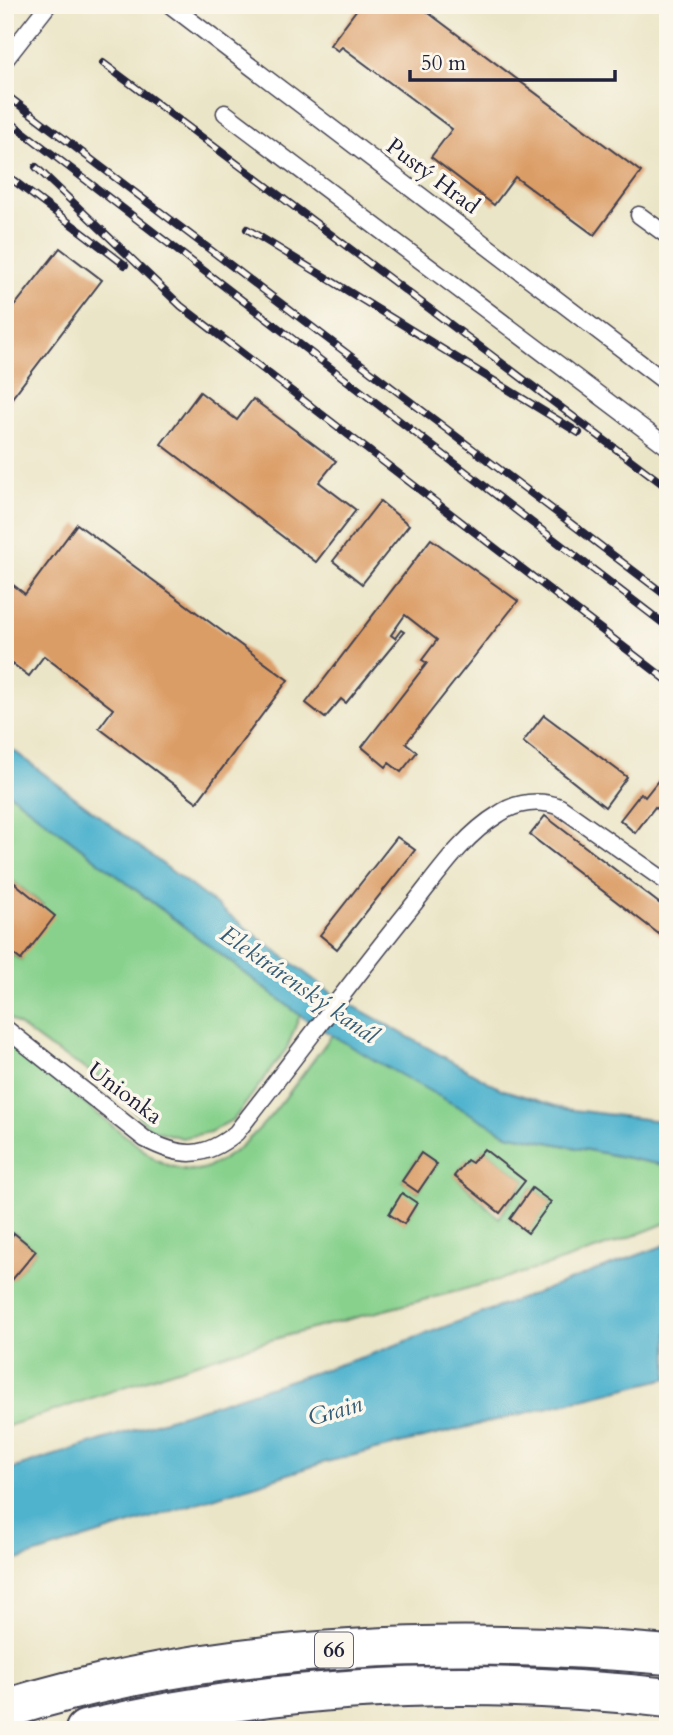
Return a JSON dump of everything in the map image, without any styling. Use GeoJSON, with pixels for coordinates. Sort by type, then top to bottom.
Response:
{"type":"FeatureCollection","features":[{"type":"Feature","properties":{"kind":"main road","name":"66"},"geometry":{"type":"LineString","coordinates":[[5,1709],[117,1680],[228,1661],[363,1648],[494,1644],[668,1655]]}},
{"type":"Feature","properties":{"kind":"main road","name":"66"},"geometry":{"type":"LineString","coordinates":[[85,1730],[250,1700],[373,1688],[492,1684],[668,1698]]}},
{"type":"Feature","properties":{"kind":"lane"},"geometry":{"type":"LineString","coordinates":[[5,60],[48,5]]}},
{"type":"Feature","properties":{"kind":"lane","name":"Pustý Hrad"},"geometry":{"type":"LineString","coordinates":[[170,5],[668,384]]}},
{"type":"Feature","properties":{"kind":"lane"},"geometry":{"type":"LineString","coordinates":[[225,113],[668,447]]}},
{"type":"Feature","properties":{"kind":"lane"},"geometry":{"type":"LineString","coordinates":[[639,215],[668,236]]}},
{"type":"Feature","properties":{"kind":"lane","name":"Unionka"},"geometry":{"type":"LineString","coordinates":[[5,1028],[145,1139],[182,1154],[202,1152],[221,1145],[236,1133],[349,985],[465,842],[499,814],[515,806],[540,802],[560,807],[668,883]]}},
{"type":"Feature","properties":{"kind":"green space"},"geometry":{"type":"Polygon","coordinates":[[[5,790],[300,1015],[287,1048],[234,1119],[210,1132],[182,1138],[150,1129],[108,1082],[50,1048],[5,1015],[5,951],[21,960],[43,905],[5,875],[5,790]]]}},
{"type":"Feature","properties":{"kind":"green space"},"geometry":{"type":"Polygon","coordinates":[[[332,1035],[507,1134],[668,1166],[668,1222],[618,1242],[516,1275],[257,1344],[5,1427],[5,1274],[12,1279],[36,1251],[14,1233],[5,1244],[5,1041],[155,1159],[190,1170],[202,1169],[221,1161],[257,1131],[332,1035]],[[484,1149],[472,1163],[467,1160],[455,1176],[499,1218],[525,1181],[484,1149]],[[421,1153],[402,1181],[418,1192],[437,1164],[421,1153]],[[532,1188],[510,1219],[528,1232],[551,1202],[532,1188]],[[417,1203],[390,1214],[404,1223],[417,1203]]]}},
{"type":"Feature","properties":{"kind":"water","name":"Elektrárenský kanál"},"geometry":{"type":"Polygon","coordinates":[[[5,744],[334,995],[501,1089],[565,1109],[668,1122],[668,1166],[507,1134],[305,1019],[5,790],[5,744]]]}},
{"type":"Feature","properties":{"kind":"water","name":"Grain"},"geometry":{"type":"Polygon","coordinates":[[[668,1244],[668,1378],[326,1462],[5,1564],[5,1471],[369,1355],[668,1244]]]}},
{"type":"Feature","properties":{"kind":"building"},"geometry":{"type":"Polygon","coordinates":[[[360,5],[418,5],[641,172],[594,235],[515,177],[494,205],[431,157],[452,129],[342,47],[338,51],[330,45],[360,5]]]}},
{"type":"Feature","properties":{"kind":"building"},"geometry":{"type":"Polygon","coordinates":[[[60,248],[102,280],[5,407],[5,318],[60,248]]]}},
{"type":"Feature","properties":{"kind":"building"},"geometry":{"type":"Polygon","coordinates":[[[200,392],[237,420],[253,399],[336,461],[319,482],[356,510],[316,562],[161,444],[200,392]]]}},
{"type":"Feature","properties":{"kind":"building"},"geometry":{"type":"Polygon","coordinates":[[[380,501],[409,525],[362,584],[333,561],[380,501]]]}},
{"type":"Feature","properties":{"kind":"building"},"geometry":{"type":"Polygon","coordinates":[[[77,524],[288,680],[197,802],[99,728],[113,709],[44,656],[29,676],[5,658],[5,584],[8,581],[25,594],[77,524]]]}},
{"type":"Feature","properties":{"kind":"building"},"geometry":{"type":"Polygon","coordinates":[[[431,539],[518,601],[406,743],[417,752],[401,772],[389,763],[386,767],[362,747],[427,663],[422,660],[437,640],[405,615],[391,635],[395,638],[401,630],[404,632],[346,703],[341,699],[325,718],[306,703],[431,539]]]}},
{"type":"Feature","properties":{"kind":"building"},"geometry":{"type":"Polygon","coordinates":[[[544,715],[627,777],[605,807],[523,742],[544,715]]]}},
{"type":"Feature","properties":{"kind":"building"},"geometry":{"type":"Polygon","coordinates":[[[668,768],[668,806],[663,813],[655,807],[635,833],[620,820],[641,793],[645,797],[668,768]]]}},
{"type":"Feature","properties":{"kind":"building"},"geometry":{"type":"Polygon","coordinates":[[[545,816],[668,910],[668,941],[530,835],[545,816]]]}},
{"type":"Feature","properties":{"kind":"building"},"geometry":{"type":"Polygon","coordinates":[[[397,837],[415,850],[337,949],[320,935],[397,837]]]}},
{"type":"Feature","properties":{"kind":"building"},"geometry":{"type":"Polygon","coordinates":[[[5,875],[55,916],[21,960],[8,950],[5,954],[5,875]]]}},
{"type":"Feature","properties":{"kind":"building"},"geometry":{"type":"Polygon","coordinates":[[[484,1149],[525,1181],[500,1213],[454,1176],[467,1160],[472,1163],[484,1149]]]}},
{"type":"Feature","properties":{"kind":"building"},"geometry":{"type":"Polygon","coordinates":[[[421,1153],[437,1164],[418,1192],[402,1181],[421,1153]]]}},
{"type":"Feature","properties":{"kind":"building"},"geometry":{"type":"Polygon","coordinates":[[[532,1188],[551,1202],[528,1233],[510,1219],[532,1188]]]}},
{"type":"Feature","properties":{"kind":"building"},"geometry":{"type":"Polygon","coordinates":[[[402,1193],[417,1203],[404,1224],[389,1214],[402,1193]]]}},
{"type":"Feature","properties":{"kind":"building"},"geometry":{"type":"Polygon","coordinates":[[[14,1233],[36,1251],[12,1280],[5,1274],[5,1244],[14,1233]]]}},
{"type":"Feature","properties":{"kind":"railway"},"geometry":{"type":"LineString","coordinates":[[103,63],[668,488]]}},
{"type":"Feature","properties":{"kind":"railway"},"geometry":{"type":"LineString","coordinates":[[5,94],[668,597]]}},
{"type":"Feature","properties":{"kind":"railway"},"geometry":{"type":"LineString","coordinates":[[5,118],[668,627]]}},
{"type":"Feature","properties":{"kind":"railway"},"geometry":{"type":"LineString","coordinates":[[36,167],[181,306],[668,681]]}},
{"type":"Feature","properties":{"kind":"railway"},"geometry":{"type":"LineString","coordinates":[[5,174],[125,265]]}},
{"type":"Feature","properties":{"kind":"railway"},"geometry":{"type":"LineString","coordinates":[[247,229],[579,433]]}}]}
